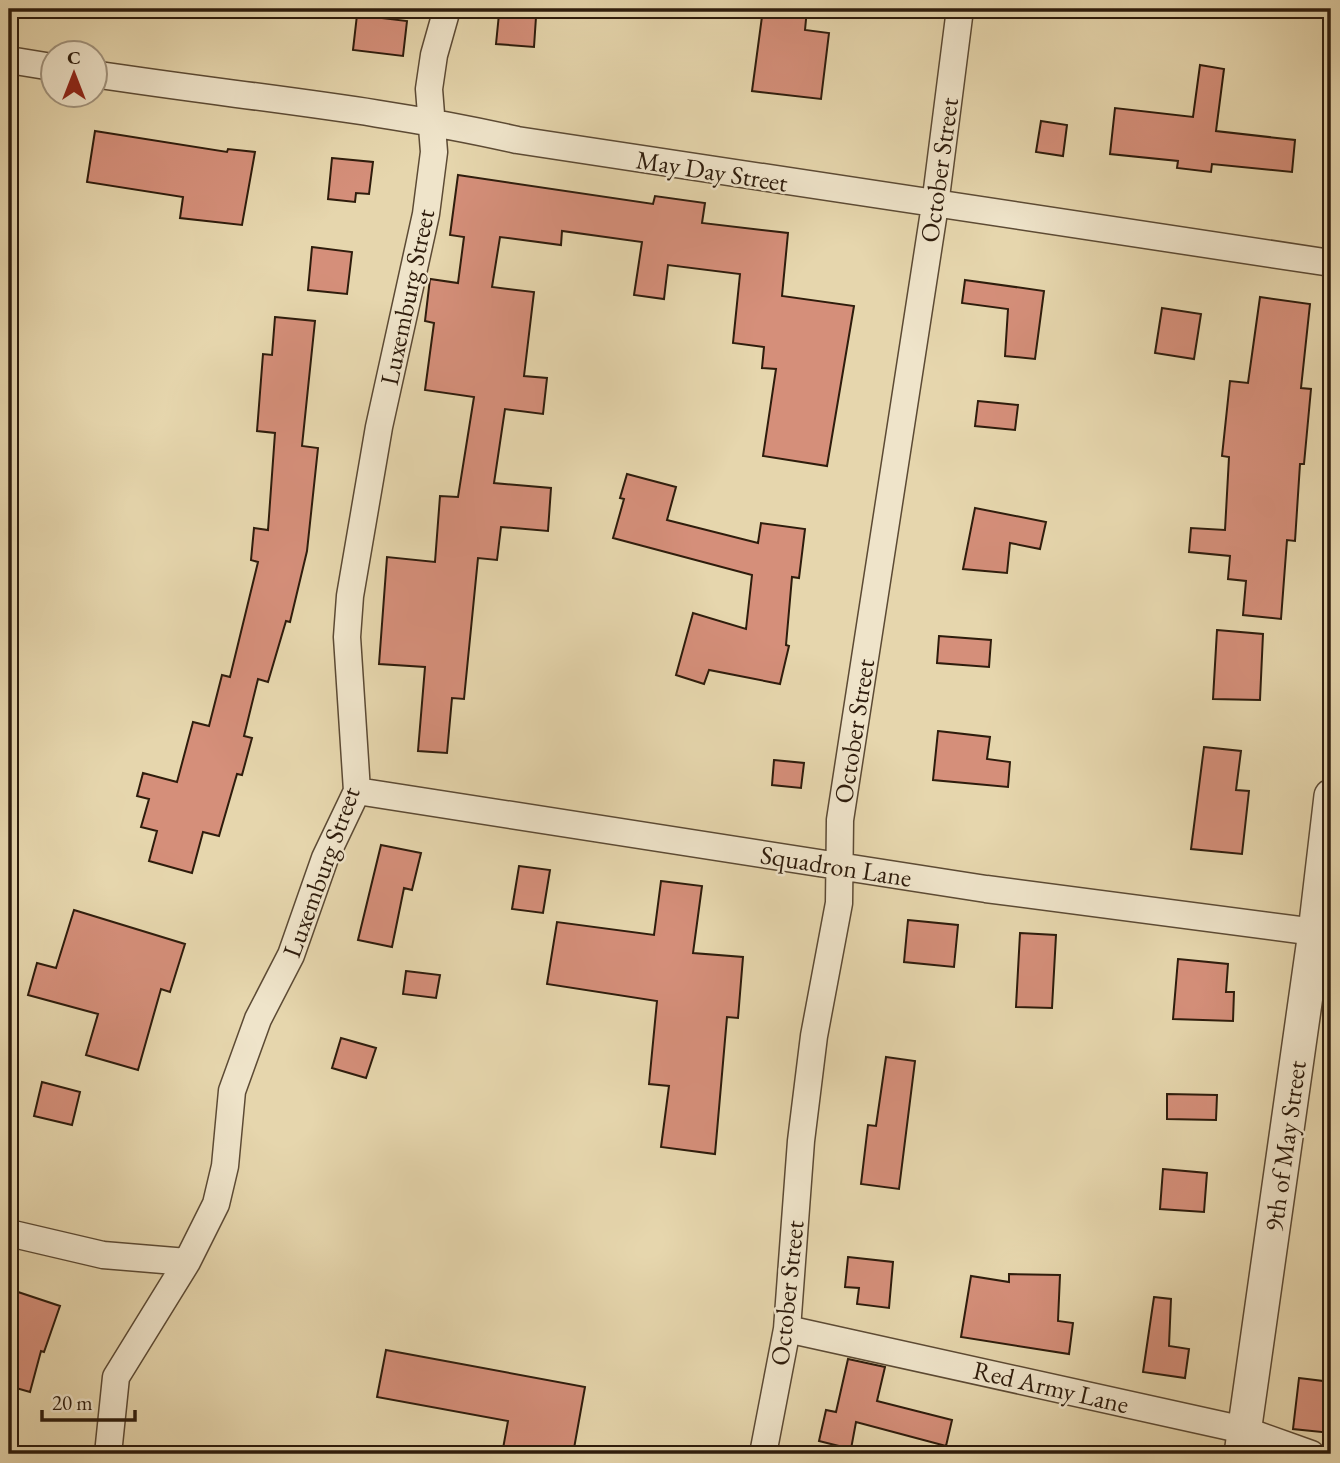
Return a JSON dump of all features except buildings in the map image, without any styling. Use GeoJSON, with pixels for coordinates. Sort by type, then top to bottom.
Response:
{"type":"FeatureCollection","features":[{"type":"Feature","properties":{"kind":"street","name":"Luxemburg Street"},"geometry":{"type":"LineString","coordinates":[[108,1454],[116,1377],[187,1262],[216,1204],[225,1166],[232,1091],[258,1019],[292,955],[325,858],[357,790],[347,637],[350,596],[379,427],[426,214],[434,152],[429,89],[432,66],[447,9]]}},
{"type":"Feature","properties":{"kind":"street","name":"October Street"},"geometry":{"type":"LineString","coordinates":[[764,1454],[787,1329],[801,1141],[814,1036],[839,903],[840,820],[935,205],[960,9]]}},
{"type":"Feature","properties":{"kind":"street"},"geometry":{"type":"LineString","coordinates":[[9,60],[38,65]]}},
{"type":"Feature","properties":{"kind":"street","name":"May Day Street"},"geometry":{"type":"LineString","coordinates":[[108,76],[432,120],[517,140],[1331,263]]}},
{"type":"Feature","properties":{"kind":"street","name":"Squadron Lane"},"geometry":{"type":"LineString","coordinates":[[357,790],[986,889],[1315,932]]}},
{"type":"Feature","properties":{"kind":"street","name":"9th of May Street"},"geometry":{"type":"LineString","coordinates":[[1243,1442],[1315,932],[1331,796]]}},
{"type":"Feature","properties":{"kind":"street"},"geometry":{"type":"LineString","coordinates":[[9,1233],[103,1255],[187,1262]]}},
{"type":"Feature","properties":{"kind":"street","name":"Red Army Lane"},"geometry":{"type":"LineString","coordinates":[[787,1329],[1243,1442],[1311,1454]]}}]}
